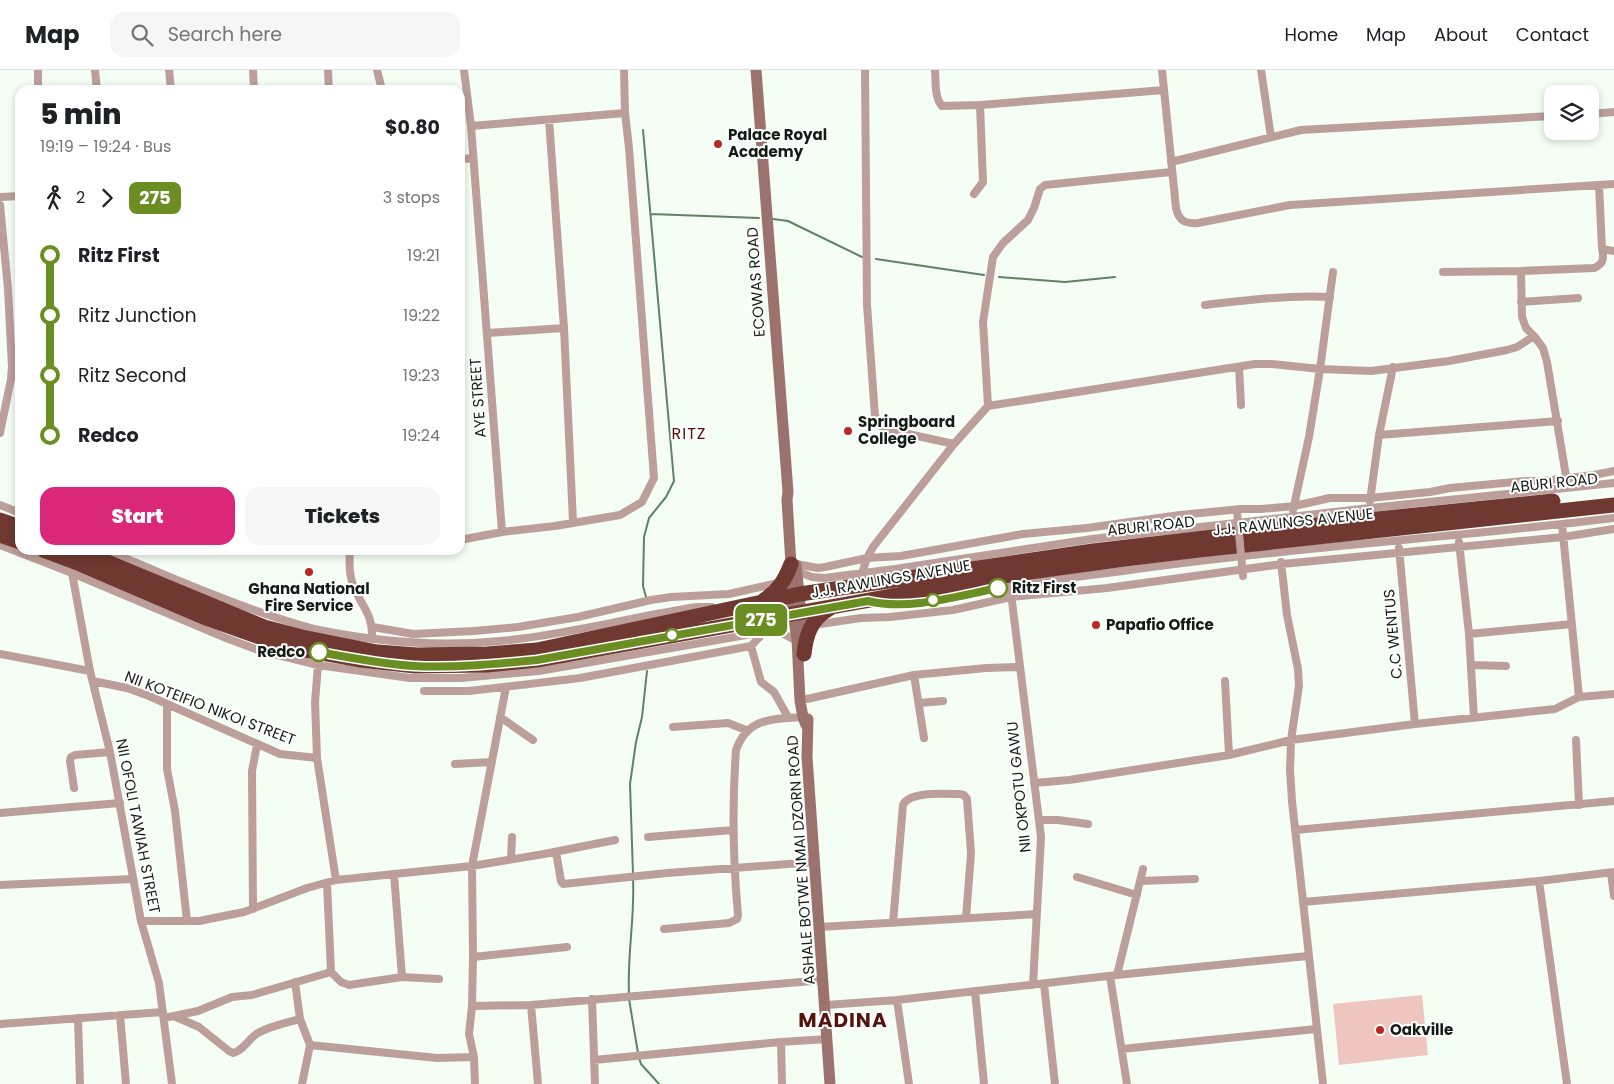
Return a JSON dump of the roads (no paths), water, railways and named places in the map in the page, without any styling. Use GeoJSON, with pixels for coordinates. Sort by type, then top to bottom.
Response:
{"type":"FeatureCollection","features":[{"type":"Feature","properties":{"kind":"highway","name":"ABURI ROAD"},"geometry":{"type":"LineString","coordinates":[[452,649],[487,654],[537,650],[759,603],[796,604],[838,588],[1012,557],[1289,528],[1415,509],[1614,495]]}},
{"type":"Feature","properties":{"kind":"highway","name":"J.J. RAWLINGS AVENUE"},"geometry":{"type":"LineString","coordinates":[[56,555],[206,618],[262,638],[298,654],[415,666],[487,665],[537,660],[575,659],[740,624],[796,604],[832,607],[1008,575],[1441,530],[1614,505]]}},
{"type":"Feature","properties":{"kind":"highway"},"geometry":{"type":"LineString","coordinates":[[0,520],[15,526]]}},
{"type":"Feature","properties":{"kind":"highway"},"geometry":{"type":"LineString","coordinates":[[0,535],[15,540]]}},
{"type":"Feature","properties":{"kind":"highway"},"geometry":{"type":"LineString","coordinates":[[96,555],[247,614],[264,627],[363,650],[416,655],[452,649]]}},
{"type":"Feature","properties":{"kind":"highway"},"geometry":{"type":"LineString","coordinates":[[759,603],[784,582],[795,563]]}},
{"type":"Feature","properties":{"kind":"highway"},"geometry":{"type":"LineString","coordinates":[[804,654],[806,639],[812,626],[821,614],[832,607]]}},
{"type":"Feature","properties":{"kind":"main road","name":"ECOWAS ROAD"},"geometry":{"type":"LineString","coordinates":[[756,70],[788,492],[787,500],[795,563],[796,604]]}},
{"type":"Feature","properties":{"kind":"main road"},"geometry":{"type":"LineString","coordinates":[[796,604],[800,701],[806,720]]}},
{"type":"Feature","properties":{"kind":"main road"},"geometry":{"type":"LineString","coordinates":[[796,604],[804,654],[808,699],[806,720]]}},
{"type":"Feature","properties":{"kind":"main road","name":"ASHALE BOTWE NMAI DZORN ROAD"},"geometry":{"type":"LineString","coordinates":[[806,720],[830,1084]]}},
{"type":"Feature","properties":{"kind":"street"},"geometry":{"type":"LineString","coordinates":[[38,70],[38,85]]}},
{"type":"Feature","properties":{"kind":"street"},"geometry":{"type":"LineString","coordinates":[[95,70],[96,85]]}},
{"type":"Feature","properties":{"kind":"street"},"geometry":{"type":"LineString","coordinates":[[169,70],[170,85]]}},
{"type":"Feature","properties":{"kind":"street"},"geometry":{"type":"LineString","coordinates":[[253,70],[254,85]]}},
{"type":"Feature","properties":{"kind":"street"},"geometry":{"type":"LineString","coordinates":[[328,70],[329,85]]}},
{"type":"Feature","properties":{"kind":"street"},"geometry":{"type":"LineString","coordinates":[[376,70],[380,85]]}},
{"type":"Feature","properties":{"kind":"street","name":"AYE STREET"},"geometry":{"type":"LineString","coordinates":[[464,70],[471,126],[502,532]]}},
{"type":"Feature","properties":{"kind":"street"},"geometry":{"type":"LineString","coordinates":[[465,539],[620,515],[642,502],[654,478],[625,113],[624,70]]}},
{"type":"Feature","properties":{"kind":"street"},"geometry":{"type":"LineString","coordinates":[[864,70],[867,305],[875,416],[882,427],[890,430],[954,444]]}},
{"type":"Feature","properties":{"kind":"street"},"geometry":{"type":"LineString","coordinates":[[935,70],[937,96],[942,106],[980,105],[1164,90]]}},
{"type":"Feature","properties":{"kind":"street"},"geometry":{"type":"LineString","coordinates":[[1162,70],[1178,215],[1182,221],[1189,224],[1290,205],[1614,184]]}},
{"type":"Feature","properties":{"kind":"street"},"geometry":{"type":"LineString","coordinates":[[1261,70],[1271,136]]}},
{"type":"Feature","properties":{"kind":"street"},"geometry":{"type":"LineString","coordinates":[[974,194],[983,182],[980,105]]}},
{"type":"Feature","properties":{"kind":"street"},"geometry":{"type":"LineString","coordinates":[[1599,113],[1614,112]]}},
{"type":"Feature","properties":{"kind":"street"},"geometry":{"type":"LineString","coordinates":[[471,126],[625,113]]}},
{"type":"Feature","properties":{"kind":"street"},"geometry":{"type":"LineString","coordinates":[[1171,162],[1301,130],[1544,116]]}},
{"type":"Feature","properties":{"kind":"street"},"geometry":{"type":"LineString","coordinates":[[549,120],[564,328],[573,522]]}},
{"type":"Feature","properties":{"kind":"street"},"geometry":{"type":"LineString","coordinates":[[465,159],[473,158]]}},
{"type":"Feature","properties":{"kind":"street"},"geometry":{"type":"LineString","coordinates":[[988,406],[983,322],[994,257],[1003,243],[1028,220],[1040,189],[1045,185],[1172,172]]}},
{"type":"Feature","properties":{"kind":"street"},"geometry":{"type":"LineString","coordinates":[[1443,272],[1521,271],[1594,268],[1599,266],[1603,262],[1604,257],[1598,185]]}},
{"type":"Feature","properties":{"kind":"street"},"geometry":{"type":"LineString","coordinates":[[0,197],[15,196]]}},
{"type":"Feature","properties":{"kind":"street"},"geometry":{"type":"LineString","coordinates":[[0,205],[8,289],[12,368],[0,433]]}},
{"type":"Feature","properties":{"kind":"street"},"geometry":{"type":"LineString","coordinates":[[1602,249],[1614,251]]}},
{"type":"Feature","properties":{"kind":"street"},"geometry":{"type":"LineString","coordinates":[[1521,271],[1522,317],[1526,328],[1543,348],[1547,362],[1568,488]]}},
{"type":"Feature","properties":{"kind":"street"},"geometry":{"type":"LineString","coordinates":[[1291,517],[1309,438],[1333,272]]}},
{"type":"Feature","properties":{"kind":"street"},"geometry":{"type":"LineString","coordinates":[[1205,305],[1253,299],[1305,296],[1330,297]]}},
{"type":"Feature","properties":{"kind":"street"},"geometry":{"type":"LineString","coordinates":[[1521,302],[1578,298]]}},
{"type":"Feature","properties":{"kind":"street"},"geometry":{"type":"LineString","coordinates":[[488,333],[564,328]]}},
{"type":"Feature","properties":{"kind":"street"},"geometry":{"type":"LineString","coordinates":[[862,573],[873,547],[954,444],[988,406],[1239,367],[1272,364],[1320,369],[1371,371],[1449,361],[1518,347],[1534,336]]}},
{"type":"Feature","properties":{"kind":"street"},"geometry":{"type":"LineString","coordinates":[[1239,367],[1242,405]]}},
{"type":"Feature","properties":{"kind":"street"},"geometry":{"type":"LineString","coordinates":[[1370,508],[1379,435],[1393,367]]}},
{"type":"Feature","properties":{"kind":"street"},"geometry":{"type":"LineString","coordinates":[[11,379],[15,381]]}},
{"type":"Feature","properties":{"kind":"street"},"geometry":{"type":"LineString","coordinates":[[1379,435],[1558,421]]}},
{"type":"Feature","properties":{"kind":"street"},"geometry":{"type":"LineString","coordinates":[[795,563],[818,568],[867,558],[901,556],[1022,534],[1087,528],[1192,514],[1294,506],[1330,498],[1370,498],[1450,488],[1567,478],[1614,471]]}},
{"type":"Feature","properties":{"kind":"street"},"geometry":{"type":"LineString","coordinates":[[795,563],[812,577],[824,578],[1012,557],[1092,539],[1370,508],[1415,509],[1614,483]]}},
{"type":"Feature","properties":{"kind":"street"},"geometry":{"type":"LineString","coordinates":[[0,505],[15,511]]}},
{"type":"Feature","properties":{"kind":"street"},"geometry":{"type":"LineString","coordinates":[[1237,512],[1243,576]]}},
{"type":"Feature","properties":{"kind":"street"},"geometry":{"type":"LineString","coordinates":[[1192,514],[1194,527]]}},
{"type":"Feature","properties":{"kind":"street"},"geometry":{"type":"LineString","coordinates":[[868,601],[892,605],[924,602],[1126,564],[1215,564],[1280,552],[1398,541],[1441,530],[1459,535],[1614,518]]}},
{"type":"Feature","properties":{"kind":"street"},"geometry":{"type":"LineString","coordinates":[[1562,524],[1578,697]]}},
{"type":"Feature","properties":{"kind":"street"},"geometry":{"type":"LineString","coordinates":[[812,626],[861,618],[890,617],[953,610],[1011,596],[1107,588],[1282,564],[1563,537],[1614,529]]}},
{"type":"Feature","properties":{"kind":"street"},"geometry":{"type":"LineString","coordinates":[[1459,535],[1474,718]]}},
{"type":"Feature","properties":{"kind":"street","name":"C.C WENTUS"},"geometry":{"type":"LineString","coordinates":[[1398,541],[1415,724]]}},
{"type":"Feature","properties":{"kind":"street"},"geometry":{"type":"LineString","coordinates":[[0,546],[15,552]]}},
{"type":"Feature","properties":{"kind":"street"},"geometry":{"type":"LineString","coordinates":[[1280,552],[1287,615],[1298,668],[1299,686],[1290,770],[1308,956],[1313,985],[1323,1084]]}},
{"type":"Feature","properties":{"kind":"street"},"geometry":{"type":"LineString","coordinates":[[24,555],[258,650],[298,654],[318,665],[419,678],[460,678],[539,671],[575,659],[764,632],[778,631],[793,639],[797,639]]}},
{"type":"Feature","properties":{"kind":"street"},"geometry":{"type":"LineString","coordinates":[[118,555],[247,614],[277,618],[311,628],[372,639],[452,649]]}},
{"type":"Feature","properties":{"kind":"street"},"geometry":{"type":"LineString","coordinates":[[350,555],[350,574],[356,591],[370,617],[373,627],[372,639]]}},
{"type":"Feature","properties":{"kind":"street","name":"NII OFOLI TAWIAH STREET"},"geometry":{"type":"LineString","coordinates":[[72,573],[90,671],[110,752],[141,921],[159,983],[172,1084]]}},
{"type":"Feature","properties":{"kind":"street"},"geometry":{"type":"LineString","coordinates":[[373,627],[412,634],[518,627],[578,617],[651,600],[729,594],[784,582]]}},
{"type":"Feature","properties":{"kind":"street","name":"NII OKPOTU GAWU"},"geometry":{"type":"LineString","coordinates":[[1010,586],[1039,820],[1040,866],[1034,985]]}},
{"type":"Feature","properties":{"kind":"street"},"geometry":{"type":"LineString","coordinates":[[1468,634],[1572,624]]}},
{"type":"Feature","properties":{"kind":"street"},"geometry":{"type":"LineString","coordinates":[[424,691],[470,691],[580,678],[751,646],[764,632]]}},
{"type":"Feature","properties":{"kind":"street"},"geometry":{"type":"LineString","coordinates":[[751,646],[761,682],[774,692],[788,717]]}},
{"type":"Feature","properties":{"kind":"street"},"geometry":{"type":"LineString","coordinates":[[0,654],[90,671]]}},
{"type":"Feature","properties":{"kind":"street"},"geometry":{"type":"LineString","coordinates":[[318,665],[315,702],[317,758],[336,880]]}},
{"type":"Feature","properties":{"kind":"street"},"geometry":{"type":"LineString","coordinates":[[1471,665],[1506,666]]}},
{"type":"Feature","properties":{"kind":"street"},"geometry":{"type":"LineString","coordinates":[[808,699],[914,675],[986,668],[1020,667]]}},
{"type":"Feature","properties":{"kind":"street"},"geometry":{"type":"LineString","coordinates":[[914,675],[924,738]]}},
{"type":"Feature","properties":{"kind":"street","name":"NII KOTEIFIO NIKOI STREET"},"geometry":{"type":"LineString","coordinates":[[93,681],[127,688],[149,696],[280,754],[317,758]]}},
{"type":"Feature","properties":{"kind":"street"},"geometry":{"type":"LineString","coordinates":[[1225,681],[1229,755]]}},
{"type":"Feature","properties":{"kind":"street"},"geometry":{"type":"LineString","coordinates":[[475,1084],[474,1057],[469,1034],[472,1006],[473,957],[472,866],[506,687]]}},
{"type":"Feature","properties":{"kind":"street"},"geometry":{"type":"LineString","coordinates":[[1034,783],[1069,780],[1229,755],[1292,740],[1555,709],[1578,697],[1614,694]]}},
{"type":"Feature","properties":{"kind":"street"},"geometry":{"type":"LineString","coordinates":[[919,703],[944,701]]}},
{"type":"Feature","properties":{"kind":"street"},"geometry":{"type":"LineString","coordinates":[[167,705],[167,769],[176,811],[188,921]]}},
{"type":"Feature","properties":{"kind":"street"},"geometry":{"type":"LineString","coordinates":[[500,716],[533,740]]}},
{"type":"Feature","properties":{"kind":"street"},"geometry":{"type":"LineString","coordinates":[[664,929],[734,921],[738,915],[733,830],[736,750],[746,730],[772,720],[788,717],[806,720]]}},
{"type":"Feature","properties":{"kind":"street"},"geometry":{"type":"LineString","coordinates":[[674,727],[728,723],[746,730]]}},
{"type":"Feature","properties":{"kind":"street"},"geometry":{"type":"LineString","coordinates":[[1576,740],[1579,805]]}},
{"type":"Feature","properties":{"kind":"street"},"geometry":{"type":"LineString","coordinates":[[253,909],[252,771],[257,745]]}},
{"type":"Feature","properties":{"kind":"street"},"geometry":{"type":"LineString","coordinates":[[74,788],[71,757],[110,752]]}},
{"type":"Feature","properties":{"kind":"street"},"geometry":{"type":"LineString","coordinates":[[455,764],[492,762]]}},
{"type":"Feature","properties":{"kind":"street"},"geometry":{"type":"LineString","coordinates":[[893,923],[903,805],[904,802],[916,795],[959,794],[964,795],[967,799],[971,853],[966,918]]}},
{"type":"Feature","properties":{"kind":"street"},"geometry":{"type":"LineString","coordinates":[[1295,830],[1614,801]]}},
{"type":"Feature","properties":{"kind":"street"},"geometry":{"type":"LineString","coordinates":[[0,813],[120,803]]}},
{"type":"Feature","properties":{"kind":"street"},"geometry":{"type":"LineString","coordinates":[[1039,820],[1058,820],[1088,824]]}},
{"type":"Feature","properties":{"kind":"street"},"geometry":{"type":"LineString","coordinates":[[648,837],[733,830]]}},
{"type":"Feature","properties":{"kind":"street"},"geometry":{"type":"LineString","coordinates":[[511,859],[512,837]]}},
{"type":"Feature","properties":{"kind":"street"},"geometry":{"type":"LineString","coordinates":[[141,921],[199,921],[253,909],[293,893],[336,880],[472,866],[615,840]]}},
{"type":"Feature","properties":{"kind":"street"},"geometry":{"type":"LineString","coordinates":[[556,852],[561,881],[564,884],[667,873],[815,862]]}},
{"type":"Feature","properties":{"kind":"street"},"geometry":{"type":"LineString","coordinates":[[1127,1084],[1114,976],[1143,869]]}},
{"type":"Feature","properties":{"kind":"street"},"geometry":{"type":"LineString","coordinates":[[1303,902],[1612,873],[1614,896]]}},
{"type":"Feature","properties":{"kind":"street"},"geometry":{"type":"LineString","coordinates":[[394,874],[402,977]]}},
{"type":"Feature","properties":{"kind":"street"},"geometry":{"type":"LineString","coordinates":[[1077,877],[1137,895]]}},
{"type":"Feature","properties":{"kind":"street"},"geometry":{"type":"LineString","coordinates":[[0,885],[133,879]]}},
{"type":"Feature","properties":{"kind":"street"},"geometry":{"type":"LineString","coordinates":[[1140,881],[1195,879]]}},
{"type":"Feature","properties":{"kind":"street"},"geometry":{"type":"LineString","coordinates":[[1539,881],[1567,1084]]}},
{"type":"Feature","properties":{"kind":"street"},"geometry":{"type":"LineString","coordinates":[[327,883],[331,972],[341,982],[349,985],[402,977],[439,979]]}},
{"type":"Feature","properties":{"kind":"street"},"geometry":{"type":"LineString","coordinates":[[820,927],[1037,914]]}},
{"type":"Feature","properties":{"kind":"street"},"geometry":{"type":"LineString","coordinates":[[473,957],[567,947]]}},
{"type":"Feature","properties":{"kind":"street"},"geometry":{"type":"LineString","coordinates":[[826,1005],[897,1000],[1308,956]]}},
{"type":"Feature","properties":{"kind":"street"},"geometry":{"type":"LineString","coordinates":[[176,1017],[198,1011],[232,997],[252,995],[331,972]]}},
{"type":"Feature","properties":{"kind":"street"},"geometry":{"type":"LineString","coordinates":[[472,1006],[531,1005],[824,980]]}},
{"type":"Feature","properties":{"kind":"street"},"geometry":{"type":"LineString","coordinates":[[295,982],[300,1019],[310,1045],[302,1084]]}},
{"type":"Feature","properties":{"kind":"street"},"geometry":{"type":"LineString","coordinates":[[1044,984],[1055,1084]]}},
{"type":"Feature","properties":{"kind":"street"},"geometry":{"type":"LineString","coordinates":[[975,991],[984,1084]]}},
{"type":"Feature","properties":{"kind":"street"},"geometry":{"type":"LineString","coordinates":[[592,1000],[595,1084]]}},
{"type":"Feature","properties":{"kind":"street"},"geometry":{"type":"LineString","coordinates":[[897,1000],[909,1084]]}},
{"type":"Feature","properties":{"kind":"street"},"geometry":{"type":"LineString","coordinates":[[531,1005],[538,1084]]}},
{"type":"Feature","properties":{"kind":"street"},"geometry":{"type":"LineString","coordinates":[[120,1015],[126,1084]]}},
{"type":"Feature","properties":{"kind":"street"},"geometry":{"type":"LineString","coordinates":[[0,1024],[120,1015],[164,1015],[176,1017],[199,1027],[229,1051],[233,1052],[240,1049],[252,1036],[259,1032],[300,1019]]}},
{"type":"Feature","properties":{"kind":"street"},"geometry":{"type":"LineString","coordinates":[[72,1084],[80,1084],[78,1018]]}},
{"type":"Feature","properties":{"kind":"street"},"geometry":{"type":"LineString","coordinates":[[1122,1049],[1316,1029]]}},
{"type":"Feature","properties":{"kind":"street"},"geometry":{"type":"LineString","coordinates":[[594,1060],[827,1039]]}},
{"type":"Feature","properties":{"kind":"street"},"geometry":{"type":"LineString","coordinates":[[780,1042],[782,1084]]}},
{"type":"Feature","properties":{"kind":"street"},"geometry":{"type":"LineString","coordinates":[[310,1045],[437,1058],[474,1057]]}},
{"type":"Feature","properties":{"kind":"waterway"},"geometry":{"type":"LineString","coordinates":[[643,130],[674,481],[666,497],[649,518],[644,537],[643,586],[646,597]]}},
{"type":"Feature","properties":{"kind":"waterway"},"geometry":{"type":"LineString","coordinates":[[651,214],[759,218]]}},
{"type":"Feature","properties":{"kind":"waterway"},"geometry":{"type":"LineString","coordinates":[[773,219],[788,221],[862,257]]}},
{"type":"Feature","properties":{"kind":"waterway"},"geometry":{"type":"LineString","coordinates":[[876,259],[984,275]]}},
{"type":"Feature","properties":{"kind":"waterway"},"geometry":{"type":"LineString","coordinates":[[999,277],[1065,282],[1115,277]]}},
{"type":"Feature","properties":{"kind":"waterway"},"geometry":{"type":"LineString","coordinates":[[633,874],[630,784],[642,717],[647,671]]}},
{"type":"Feature","properties":{"kind":"waterway"},"geometry":{"type":"LineString","coordinates":[[629,994],[633,879]]}},
{"type":"Feature","properties":{"kind":"waterway"},"geometry":{"type":"LineString","coordinates":[[629,999],[638,1053]]}},
{"type":"Feature","properties":{"kind":"waterway"},"geometry":{"type":"LineString","coordinates":[[639,1058],[641,1064],[659,1084]]}},
{"type":"Feature","properties":{"kind":"place","name":"Palace Royal Academy"},"geometry":{"type":"Point","coordinates":[718,144]}},
{"type":"Feature","properties":{"kind":"place","name":"Springboard College"},"geometry":{"type":"Point","coordinates":[848,431]}},
{"type":"Feature","properties":{"kind":"place","name":"Ghana National Fire Service"},"geometry":{"type":"Point","coordinates":[309,572]}},
{"type":"Feature","properties":{"kind":"place","name":"Ritz First"},"geometry":{"type":"Point","coordinates":[998,588]}},
{"type":"Feature","properties":{"kind":"place","name":"Papafio Office"},"geometry":{"type":"Point","coordinates":[1096,625]}},
{"type":"Feature","properties":{"kind":"place","name":"Redco"},"geometry":{"type":"Point","coordinates":[319,652]}},
{"type":"Feature","properties":{"kind":"place","name":"Oakville"},"geometry":{"type":"Point","coordinates":[1380,1030]}},
{"type":"Feature","properties":{"kind":"district","name":"RITZ"},"geometry":{"type":"Point","coordinates":[689,433]}},
{"type":"Feature","properties":{"kind":"district","name":"MADINA"},"geometry":{"type":"Point","coordinates":[843,1020]}}]}
